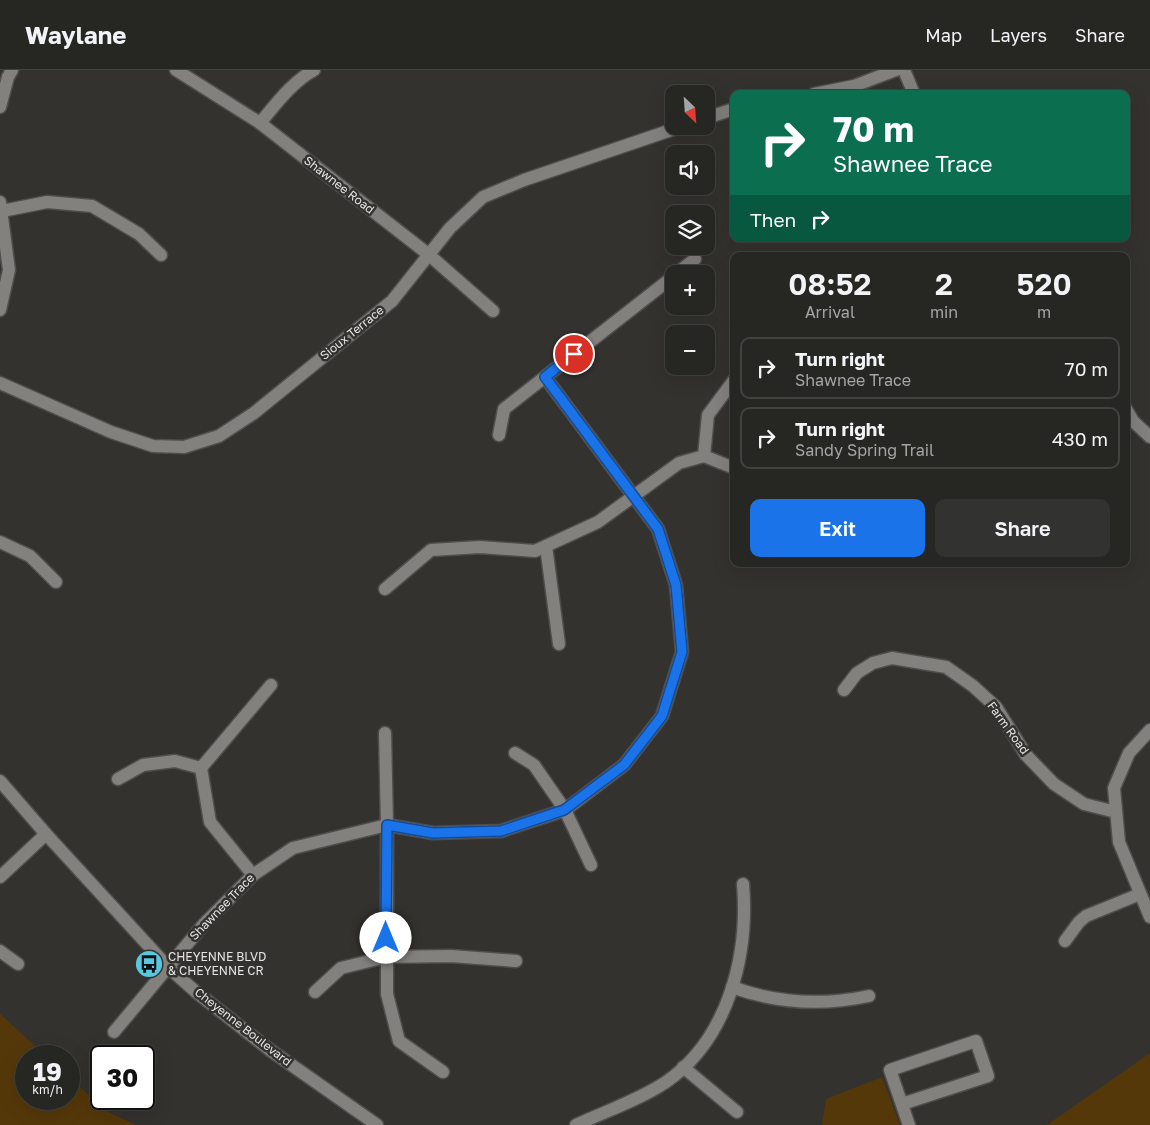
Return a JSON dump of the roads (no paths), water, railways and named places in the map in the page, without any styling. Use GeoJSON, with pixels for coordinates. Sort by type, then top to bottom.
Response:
{"type":"FeatureCollection","features":[{"type":"Feature","properties":{"kind":"street"},"geometry":{"type":"LineString","coordinates":[[0,107],[8,77],[12,70]]}},
{"type":"Feature","properties":{"kind":"street","name":"Shawnee Road"},"geometry":{"type":"LineString","coordinates":[[176,70],[260,123],[428,254],[493,311]]}},
{"type":"Feature","properties":{"kind":"street"},"geometry":{"type":"LineString","coordinates":[[260,123],[303,76],[314,70]]}},
{"type":"Feature","properties":{"kind":"street"},"geometry":{"type":"LineString","coordinates":[[834,90],[854,86],[896,70]]}},
{"type":"Feature","properties":{"kind":"street"},"geometry":{"type":"LineString","coordinates":[[904,70],[912,90]]}},
{"type":"Feature","properties":{"kind":"street"},"geometry":{"type":"LineString","coordinates":[[715,115],[730,110]]}},
{"type":"Feature","properties":{"kind":"street","name":"Sioux Terrace"},"geometry":{"type":"LineString","coordinates":[[0,383],[111,432],[153,446],[184,447],[219,436],[254,413],[392,301],[450,228],[483,197],[524,180],[665,132]]}},
{"type":"Feature","properties":{"kind":"street"},"geometry":{"type":"LineString","coordinates":[[0,310],[9,270],[1,206],[47,202],[92,206],[139,234],[161,255]]}},
{"type":"Feature","properties":{"kind":"street"},"geometry":{"type":"LineString","coordinates":[[688,265],[695,259]]}},
{"type":"Feature","properties":{"kind":"street"},"geometry":{"type":"LineString","coordinates":[[499,436],[504,409],[665,283]]}},
{"type":"Feature","properties":{"kind":"street","name":"Shawnee Trace"},"geometry":{"type":"LineString","coordinates":[[114,1032],[204,924],[253,875],[293,848],[387,825],[433,833],[501,831],[564,810],[624,765],[662,716],[682,652],[676,585],[658,529],[545,377]]}},
{"type":"Feature","properties":{"kind":"street"},"geometry":{"type":"LineString","coordinates":[[704,456],[708,415],[730,385]]}},
{"type":"Feature","properties":{"kind":"street"},"geometry":{"type":"LineString","coordinates":[[1130,421],[1150,437]]}},
{"type":"Feature","properties":{"kind":"street"},"geometry":{"type":"LineString","coordinates":[[384,589],[431,550],[480,547],[535,551],[598,522],[679,463],[704,456],[730,466]]}},
{"type":"Feature","properties":{"kind":"street"},"geometry":{"type":"LineString","coordinates":[[0,542],[30,556],[56,582]]}},
{"type":"Feature","properties":{"kind":"street"},"geometry":{"type":"LineString","coordinates":[[546,546],[559,644]]}},
{"type":"Feature","properties":{"kind":"street","name":"Farm Road"},"geometry":{"type":"LineString","coordinates":[[844,690],[857,674],[873,663],[892,658],[946,667],[973,686],[996,707],[1026,755],[1054,784],[1084,804],[1116,812]]}},
{"type":"Feature","properties":{"kind":"street"},"geometry":{"type":"LineString","coordinates":[[253,875],[210,822],[201,768],[271,685]]}},
{"type":"Feature","properties":{"kind":"street"},"geometry":{"type":"LineString","coordinates":[[1150,730],[1129,753],[1114,788],[1119,842],[1150,917]]}},
{"type":"Feature","properties":{"kind":"street"},"geometry":{"type":"LineString","coordinates":[[385,733],[387,994],[400,1041],[443,1072]]}},
{"type":"Feature","properties":{"kind":"street"},"geometry":{"type":"LineString","coordinates":[[514,753],[534,765],[564,810],[591,865]]}},
{"type":"Feature","properties":{"kind":"street"},"geometry":{"type":"LineString","coordinates":[[118,779],[143,765],[175,761],[201,768]]}},
{"type":"Feature","properties":{"kind":"street","name":"Cheyenne Boulevard"},"geometry":{"type":"LineString","coordinates":[[0,781],[168,967],[196,992],[270,1050],[377,1125]]}},
{"type":"Feature","properties":{"kind":"street"},"geometry":{"type":"LineString","coordinates":[[0,877],[46,834]]}},
{"type":"Feature","properties":{"kind":"street"},"geometry":{"type":"LineString","coordinates":[[576,1125],[603,1119],[657,1087],[683,1067],[712,1034],[732,987],[742,933],[743,884]]}},
{"type":"Feature","properties":{"kind":"street"},"geometry":{"type":"LineString","coordinates":[[1065,941],[1079,922],[1086,916],[1140,894]]}},
{"type":"Feature","properties":{"kind":"street"},"geometry":{"type":"LineString","coordinates":[[0,951],[4,956],[18,964]]}},
{"type":"Feature","properties":{"kind":"street"},"geometry":{"type":"LineString","coordinates":[[315,992],[341,968],[386,957],[451,956],[516,961]]}},
{"type":"Feature","properties":{"kind":"street"},"geometry":{"type":"LineString","coordinates":[[732,987],[765,998],[789,1002],[830,1002],[870,996]]}},
{"type":"Feature","properties":{"kind":"street"},"geometry":{"type":"LineString","coordinates":[[902,1104],[988,1076],[976,1041],[890,1070],[909,1125]]}},
{"type":"Feature","properties":{"kind":"street"},"geometry":{"type":"LineString","coordinates":[[683,1067],[737,1112]]}},
{"type":"Feature","properties":{"kind":"place","name":"CHEYENNE BLVD & CHEYENNE CR"},"geometry":{"type":"Point","coordinates":[149,964]}}]}
